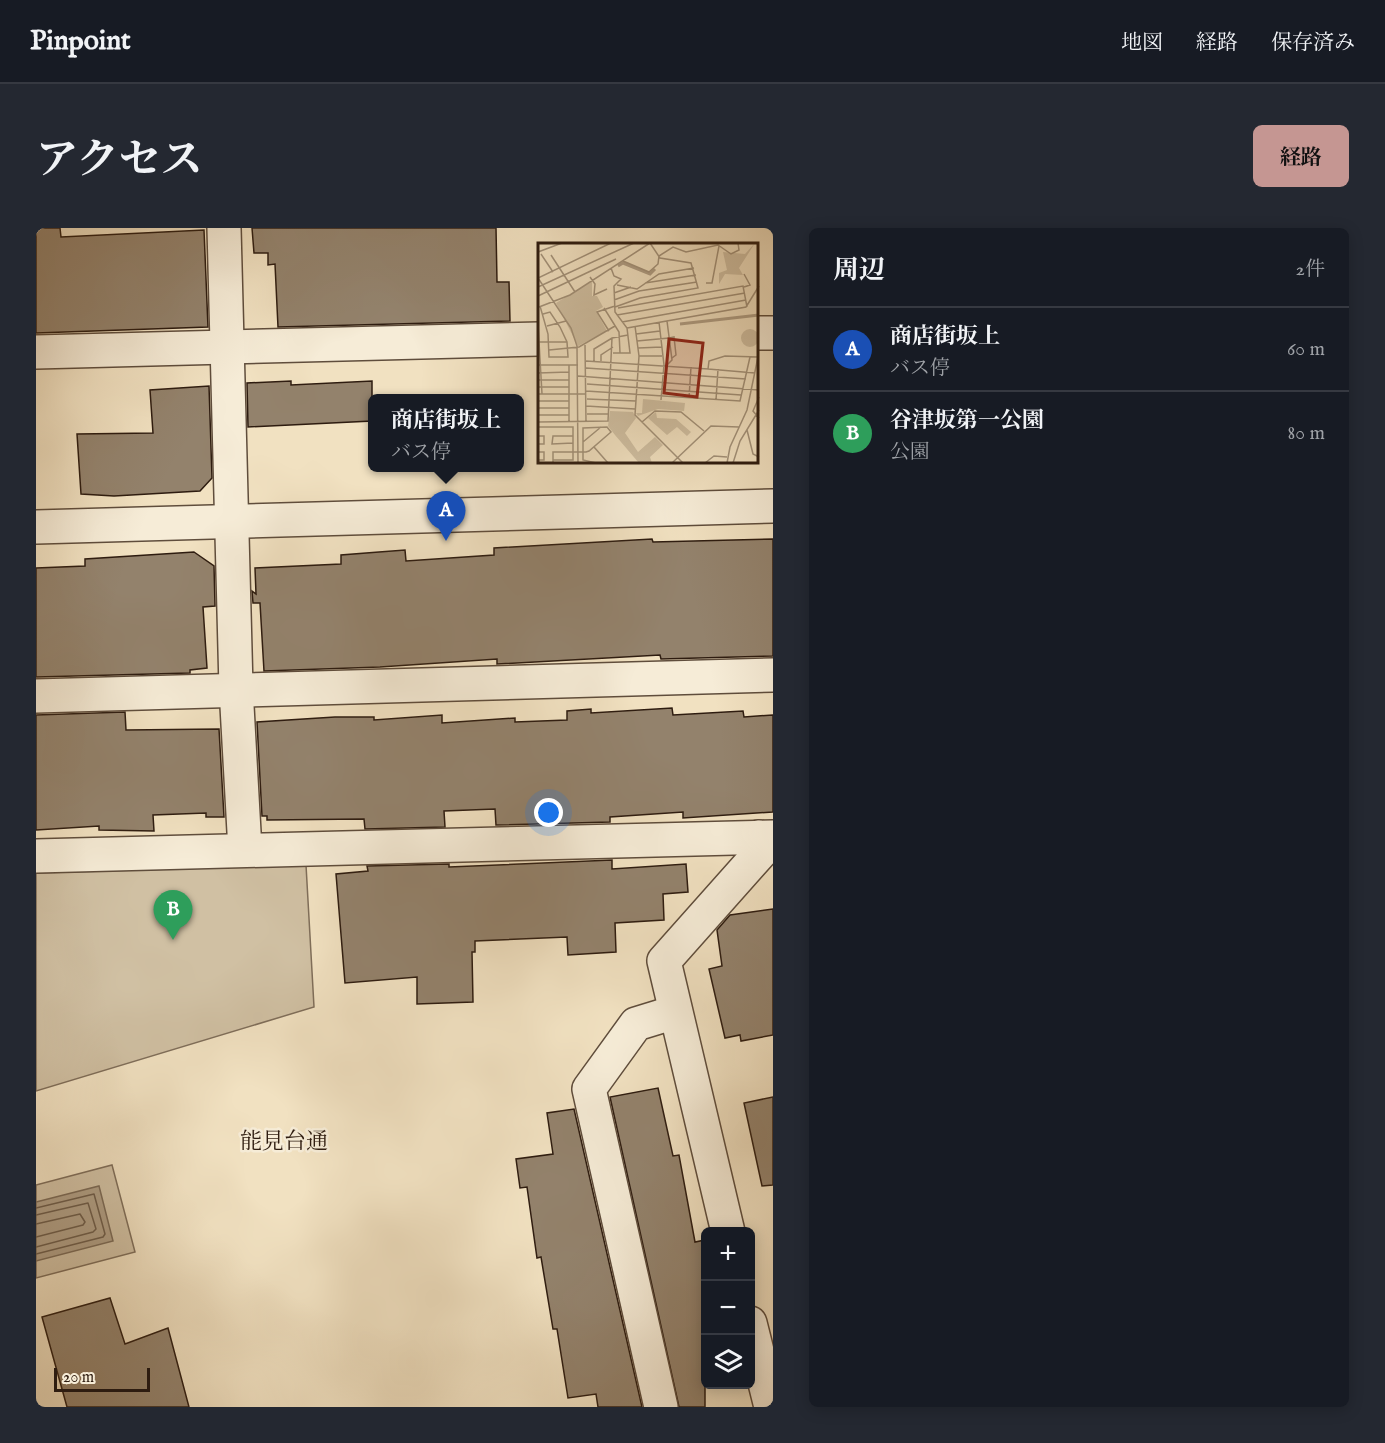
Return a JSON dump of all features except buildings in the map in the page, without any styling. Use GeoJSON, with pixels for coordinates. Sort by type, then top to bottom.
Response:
{"type":"FeatureCollection","features":[{"type":"Feature","properties":{"kind":"street"},"geometry":{"type":"LineString","coordinates":[[224,228],[236,688],[244,850]]}},
{"type":"Feature","properties":{"kind":"street"},"geometry":{"type":"LineString","coordinates":[[36,352],[538,339]]}},
{"type":"Feature","properties":{"kind":"street"},"geometry":{"type":"LineString","coordinates":[[36,527],[773,506]]}},
{"type":"Feature","properties":{"kind":"street"},"geometry":{"type":"LineString","coordinates":[[36,696],[236,688],[773,675]]}},
{"type":"Feature","properties":{"kind":"street"},"geometry":{"type":"LineString","coordinates":[[36,856],[766,837],[760,853],[664,961],[727,1227]]}},
{"type":"Feature","properties":{"kind":"street"},"geometry":{"type":"LineString","coordinates":[[661,1407],[589,1089],[636,1024],[675,1012]]}},
{"type":"Feature","properties":{"kind":"street"},"geometry":{"type":"LineString","coordinates":[[753,1335],[771,1407]]}},
{"type":"Feature","properties":{"kind":"shaded area"},"geometry":{"type":"Polygon","coordinates":[[[306,865],[314,1007],[36,1091],[36,873],[306,865]]]}},
{"type":"Feature","properties":{"kind":"shaded area"},"geometry":{"type":"Polygon","coordinates":[[[112,1165],[135,1252],[36,1278],[36,1185],[112,1165]]]}},
{"type":"Feature","properties":{"kind":"water"},"geometry":{"type":"Polygon","coordinates":[[[99,1186],[113,1241],[36,1261],[36,1202],[99,1186]]]}},
{"type":"Feature","properties":{"kind":"place","name":"商店街坂上"},"geometry":{"type":"Point","coordinates":[446,541]}},
{"type":"Feature","properties":{"kind":"place","name":"谷津坂第一公園"},"geometry":{"type":"Point","coordinates":[173,940]}},
{"type":"Feature","properties":{"kind":"district","name":"能見台通"},"geometry":{"type":"Point","coordinates":[284,1142]}}]}
